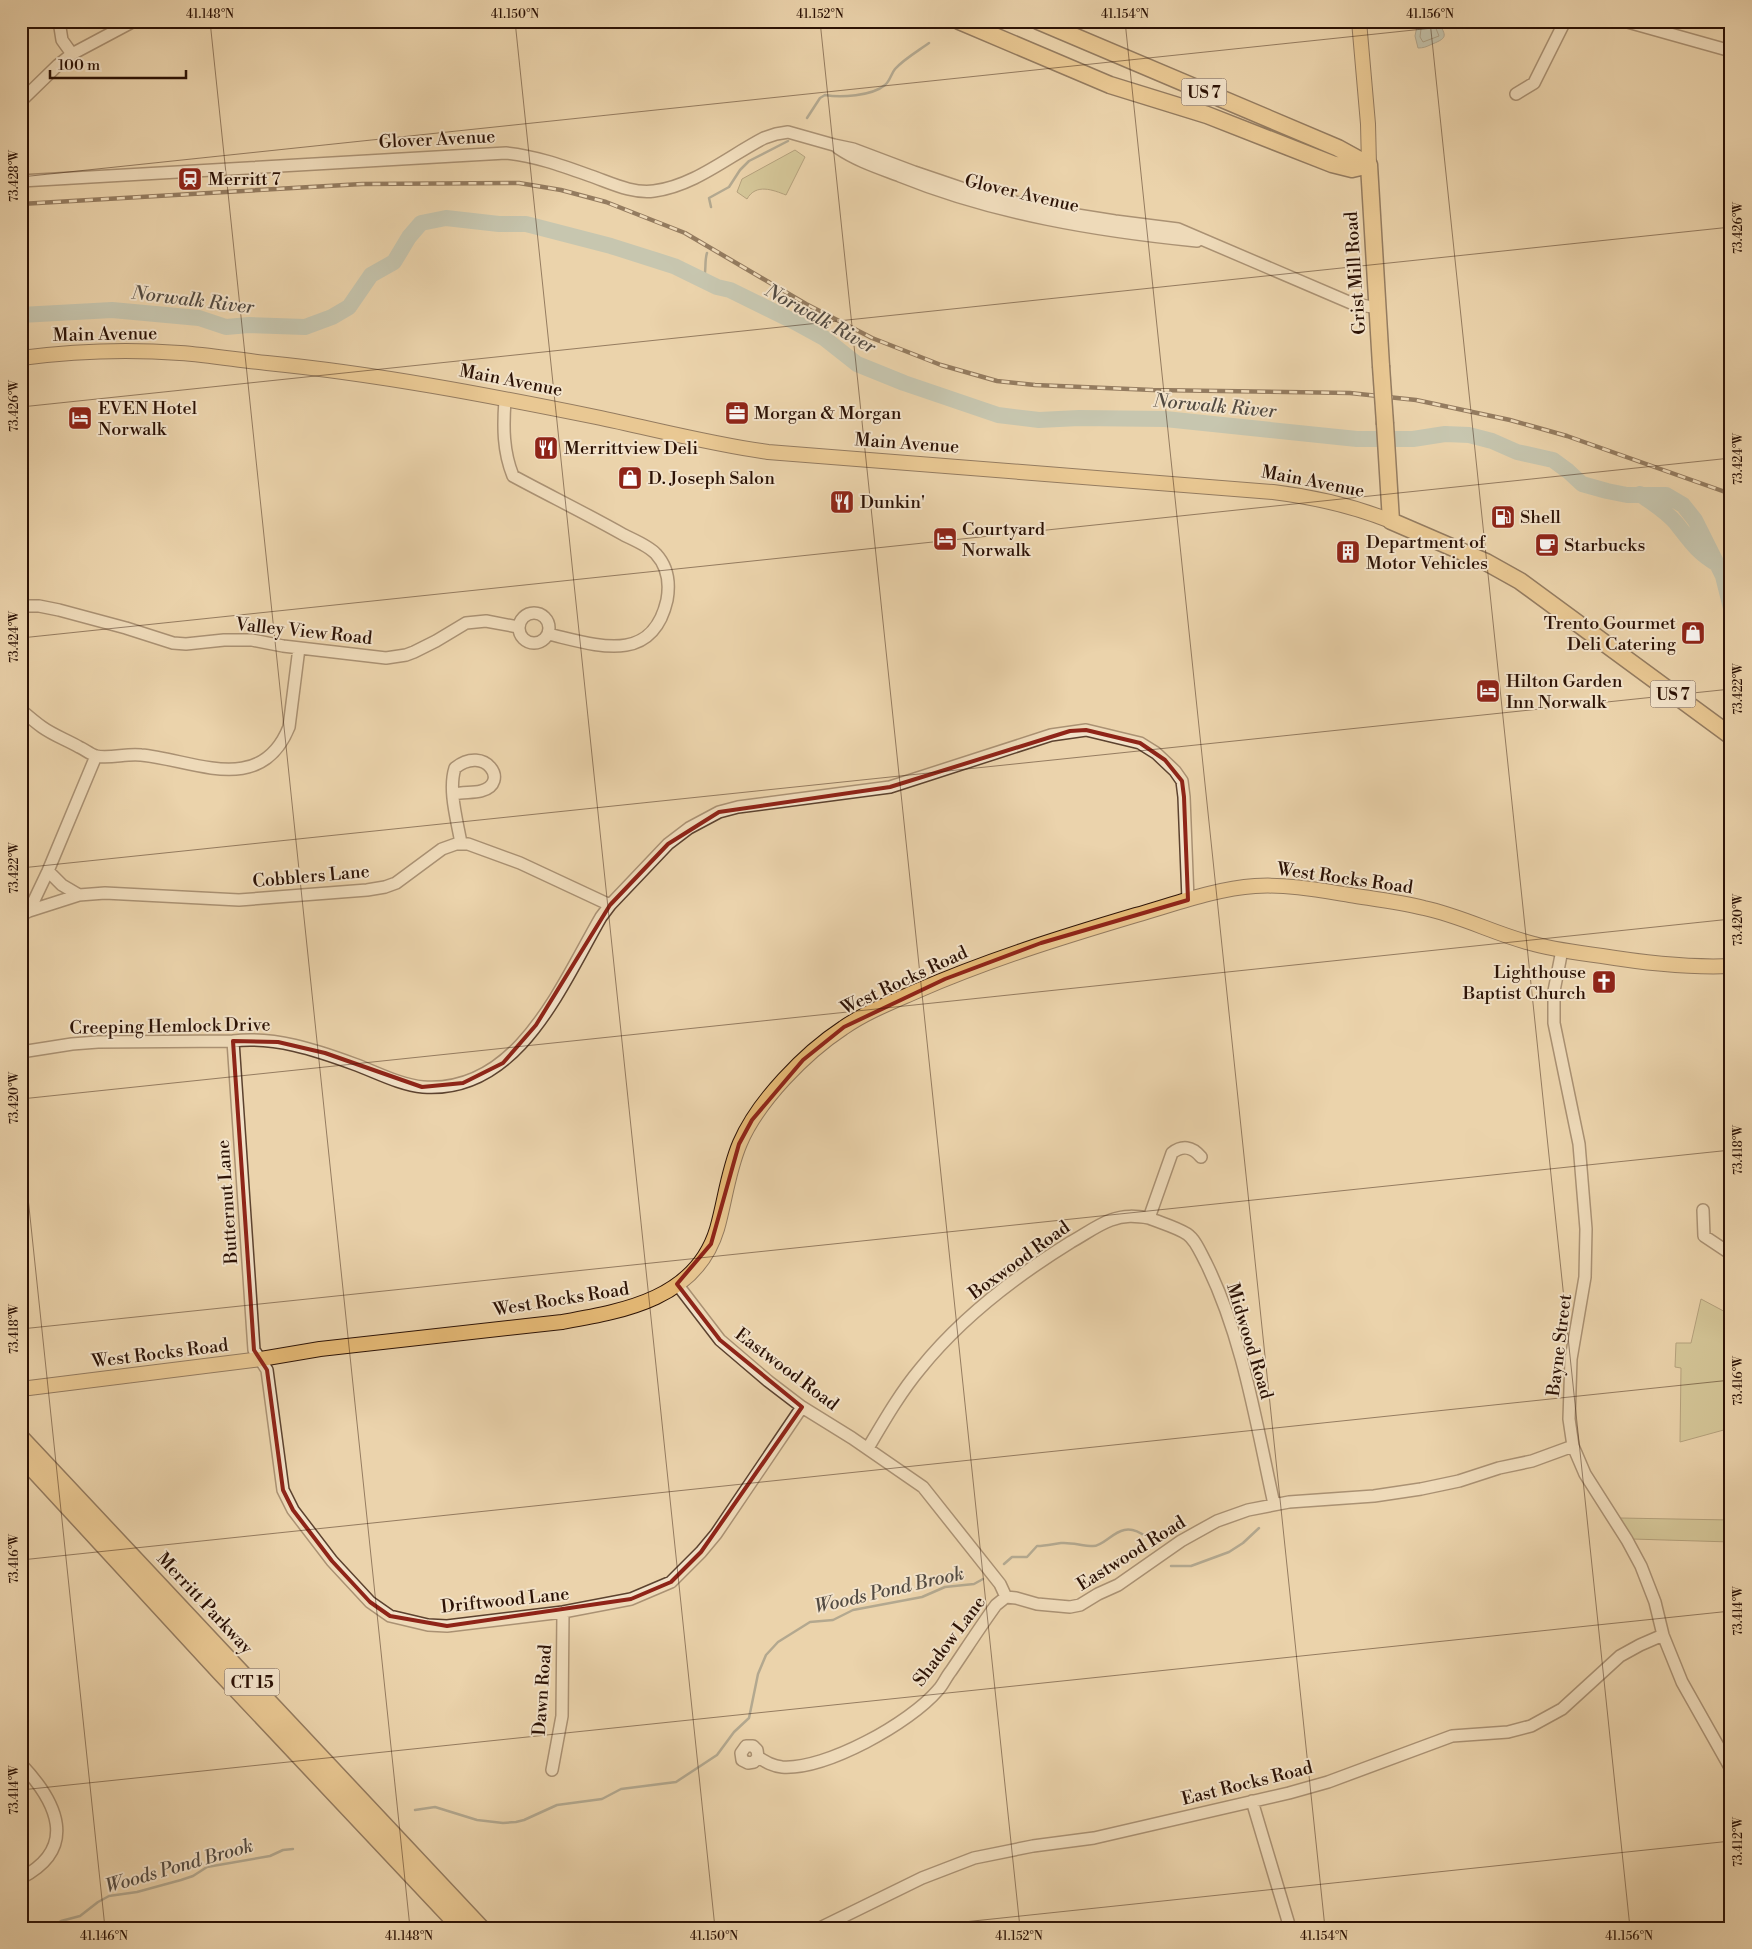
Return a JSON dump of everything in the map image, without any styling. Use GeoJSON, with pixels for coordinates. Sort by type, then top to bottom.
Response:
{"type":"FeatureCollection","features":[{"type":"Feature","properties":{"kind":"highway","name":"US 7"},"geometry":{"type":"LineString","coordinates":[[959,21],[1110,85],[1208,115],[1332,164],[1352,169],[1369,165]]}},
{"type":"Feature","properties":{"kind":"highway","name":"US 7"},"geometry":{"type":"LineString","coordinates":[[1038,21],[1338,148],[1369,165]]}},
{"type":"Feature","properties":{"kind":"highway","name":"Grist Mill Road"},"geometry":{"type":"LineString","coordinates":[[1369,165],[1391,522]]}},
{"type":"Feature","properties":{"kind":"highway","name":"Main Avenue"},"geometry":{"type":"LineString","coordinates":[[1391,522],[1486,562],[1520,581],[1731,736]]}},
{"type":"Feature","properties":{"kind":"highway","name":"Merritt Parkway"},"geometry":{"type":"LineString","coordinates":[[21,1438],[481,1928]]}},
{"type":"Feature","properties":{"kind":"highway","name":"Merritt Parkway"},"geometry":{"type":"LineString","coordinates":[[21,1456],[220,1672],[461,1928]]}},
{"type":"Feature","properties":{"kind":"main road","name":"Grist Mill Road"},"geometry":{"type":"LineString","coordinates":[[1359,21],[1368,124],[1369,165]]}},
{"type":"Feature","properties":{"kind":"main road","name":"Main Avenue"},"geometry":{"type":"LineString","coordinates":[[21,358],[104,351],[181,353],[306,366],[378,376],[584,415],[758,451],[1273,492],[1329,502],[1367,512],[1391,522]]}},
{"type":"Feature","properties":{"kind":"main road","name":"West Rocks Road"},"geometry":{"type":"LineString","coordinates":[[21,1389],[261,1359],[320,1349],[531,1326],[596,1316],[640,1305],[655,1299],[677,1284],[699,1264],[711,1244],[739,1144],[752,1120],[772,1094],[803,1060],[844,1027],[891,1002],[945,979],[1041,943],[1216,892],[1252,886],[1309,888],[1437,910],[1528,942],[1562,950],[1680,967],[1731,966]]}},
{"type":"Feature","properties":{"kind":"street"},"geometry":{"type":"LineString","coordinates":[[59,21],[62,40],[72,54]]}},
{"type":"Feature","properties":{"kind":"street"},"geometry":{"type":"LineString","coordinates":[[21,101],[72,54],[134,21]]}},
{"type":"Feature","properties":{"kind":"street"},"geometry":{"type":"LineString","coordinates":[[1516,94],[1534,83],[1565,21]]}},
{"type":"Feature","properties":{"kind":"street"},"geometry":{"type":"LineString","coordinates":[[1624,21],[1731,51]]}},
{"type":"Feature","properties":{"kind":"street","name":"Glover Avenue"},"geometry":{"type":"LineString","coordinates":[[21,181],[506,153],[544,160],[623,187],[640,191],[654,191],[690,180],[754,144],[776,134],[788,132],[834,146],[853,148],[970,191],[1052,211],[1178,229],[1351,303],[1377,308]]}},
{"type":"Feature","properties":{"kind":"street"},"geometry":{"type":"LineString","coordinates":[[505,400],[504,443],[506,458],[513,476],[580,510],[655,553],[664,565],[668,576],[669,589],[664,612],[654,629],[638,642],[626,646],[614,646],[583,642],[548,634]]}},
{"type":"Feature","properties":{"kind":"street","name":"Valley View Road"},"geometry":{"type":"LineString","coordinates":[[21,606],[39,606],[58,610],[173,643],[252,640],[299,648],[391,658],[414,652],[466,623],[486,621],[519,624]]}},
{"type":"Feature","properties":{"kind":"street"},"geometry":{"type":"LineString","coordinates":[[530,613],[540,614],[544,616],[549,625],[548,634],[543,641],[531,644],[521,638],[519,624],[522,618],[530,613]]}},
{"type":"Feature","properties":{"kind":"street"},"geometry":{"type":"LineString","coordinates":[[21,710],[43,728],[96,756],[140,754],[200,767],[228,770],[250,766],[260,762],[281,743],[289,727],[299,648]]}},
{"type":"Feature","properties":{"kind":"street","name":"Creeping Hemlock Drive"},"geometry":{"type":"LineString","coordinates":[[21,1052],[98,1042],[233,1041],[247,1039],[278,1042],[325,1053],[406,1083],[422,1087],[452,1085],[477,1078],[503,1063],[536,1025],[551,1004],[601,917],[610,905],[668,844],[689,828],[719,812],[738,807],[890,787],[1051,735],[1086,730],[1140,744],[1165,760],[1182,781],[1188,900]]}},
{"type":"Feature","properties":{"kind":"street"},"geometry":{"type":"LineString","coordinates":[[25,913],[48,871],[96,756]]}},
{"type":"Feature","properties":{"kind":"street"},"geometry":{"type":"LineString","coordinates":[[454,794],[461,843],[487,850],[610,905]]}},
{"type":"Feature","properties":{"kind":"street","name":"Cobblers Lane"},"geometry":{"type":"LineString","coordinates":[[25,913],[79,895],[105,893],[239,900],[367,890],[396,883],[442,850],[461,843]]}},
{"type":"Feature","properties":{"kind":"street"},"geometry":{"type":"LineString","coordinates":[[48,871],[62,885],[79,895]]}},
{"type":"Feature","properties":{"kind":"street","name":"Bayne Street"},"geometry":{"type":"LineString","coordinates":[[1562,950],[1554,991],[1554,1023],[1578,1144],[1586,1229],[1585,1277],[1571,1359],[1569,1419],[1573,1446],[1585,1474],[1627,1540],[1641,1566],[1655,1602],[1663,1635],[1690,1698],[1731,1769]]}},
{"type":"Feature","properties":{"kind":"street","name":"Butternut Lane"},"geometry":{"type":"LineString","coordinates":[[233,1041],[254,1350],[261,1359]]}},
{"type":"Feature","properties":{"kind":"street"},"geometry":{"type":"LineString","coordinates":[[1149,1218],[1172,1154],[1179,1148],[1187,1147],[1201,1156]]}},
{"type":"Feature","properties":{"kind":"street"},"geometry":{"type":"LineString","coordinates":[[1703,1210],[1704,1236],[1731,1254]]}},
{"type":"Feature","properties":{"kind":"street","name":"Boxwood Road"},"geometry":{"type":"LineString","coordinates":[[868,1448],[920,1368],[953,1332],[995,1296],[1055,1252],[1099,1226],[1122,1217],[1149,1218]]}},
{"type":"Feature","properties":{"kind":"street","name":"Midwood Road"},"geometry":{"type":"LineString","coordinates":[[1149,1218],[1188,1235],[1198,1248],[1212,1275],[1234,1336],[1248,1386],[1274,1504]]}},
{"type":"Feature","properties":{"kind":"street","name":"Eastwood Road"},"geometry":{"type":"LineString","coordinates":[[677,1284],[720,1340],[768,1381],[802,1407],[868,1448],[924,1487],[1000,1584],[1006,1596],[1037,1604],[1070,1607],[1080,1605],[1118,1585],[1181,1541],[1217,1521],[1248,1510],[1274,1504],[1374,1496],[1422,1489],[1532,1461],[1573,1446]]}},
{"type":"Feature","properties":{"kind":"street","name":"Driftwood Lane"},"geometry":{"type":"LineString","coordinates":[[261,1359],[267,1370],[283,1490],[293,1510],[332,1561],[370,1602],[390,1616],[428,1625],[447,1626],[563,1612],[631,1599],[671,1582],[716,1534],[802,1407]]}},
{"type":"Feature","properties":{"kind":"street","name":"Shadow Lane"},"geometry":{"type":"LineString","coordinates":[[758,1757],[769,1764],[783,1767],[797,1766],[824,1759],[862,1744],[909,1716],[938,1690],[996,1604],[1006,1596]]}},
{"type":"Feature","properties":{"kind":"street","name":"Dawn Road"},"geometry":{"type":"LineString","coordinates":[[552,1770],[562,1716],[563,1612]]}},
{"type":"Feature","properties":{"kind":"street","name":"East Rocks Road"},"geometry":{"type":"LineString","coordinates":[[820,1928],[922,1878],[974,1858],[1032,1846],[1094,1838],[1252,1801],[1328,1782],[1452,1736],[1508,1732],[1531,1726],[1562,1709],[1620,1656],[1663,1635]]}},
{"type":"Feature","properties":{"kind":"street"},"geometry":{"type":"LineString","coordinates":[[21,1764],[32,1776],[51,1804],[58,1832],[52,1853],[45,1862],[36,1870],[21,1878]]}},
{"type":"Feature","properties":{"kind":"street"},"geometry":{"type":"LineString","coordinates":[[1252,1801],[1290,1928]]}},
{"type":"Feature","properties":{"kind":"highlighted area"},"geometry":{"type":"Polygon","coordinates":[[[1086,730],[1140,743],[1165,760],[1182,781],[1188,900],[1041,943],[945,979],[844,1027],[803,1060],[752,1120],[739,1144],[711,1244],[677,1284],[720,1340],[802,1407],[701,1552],[671,1582],[631,1599],[447,1626],[390,1616],[370,1602],[332,1561],[293,1510],[283,1490],[267,1370],[254,1350],[233,1041],[278,1042],[325,1053],[422,1087],[463,1083],[503,1063],[536,1025],[610,905],[668,844],[719,812],[890,787],[1070,731],[1086,730]]]}},
{"type":"Feature","properties":{"kind":"shaded area"},"geometry":{"type":"Polygon","coordinates":[[[795,150],[805,157],[786,195],[760,189],[751,194],[747,199],[737,192],[742,179],[795,150]]]}},
{"type":"Feature","properties":{"kind":"shaded area"},"geometry":{"type":"Polygon","coordinates":[[[1701,1299],[1731,1315],[1731,1428],[1680,1442],[1681,1368],[1675,1367],[1676,1343],[1691,1343],[1701,1299]]]}},
{"type":"Feature","properties":{"kind":"shaded area"},"geometry":{"type":"Polygon","coordinates":[[[1620,1518],[1731,1520],[1731,1542],[1632,1539],[1620,1518]]]}},
{"type":"Feature","properties":{"kind":"water"},"geometry":{"type":"Polygon","coordinates":[[[1418,21],[1437,21],[1444,34],[1443,39],[1423,48],[1418,48],[1415,36],[1418,21]]]}},
{"type":"Feature","properties":{"kind":"waterway"},"geometry":{"type":"LineString","coordinates":[[807,118],[820,98],[825,95],[856,95],[879,89],[887,83],[899,65],[929,43]]}},
{"type":"Feature","properties":{"kind":"waterway"},"geometry":{"type":"LineString","coordinates":[[711,207],[709,198],[729,187],[740,170],[749,161],[788,141]]}},
{"type":"Feature","properties":{"kind":"waterway","name":"Norwalk River"},"geometry":{"type":"LineString","coordinates":[[21,315],[112,310],[199,318],[226,327],[249,325],[305,327],[332,317],[349,307],[371,275],[394,262],[409,237],[421,223],[446,218],[499,224],[526,224],[611,246],[674,266],[717,287],[730,290],[793,321],[824,338],[857,364],[904,383],[998,415],[1039,420],[1079,418],[1165,419],[1357,439],[1413,439],[1445,434],[1469,435],[1492,441],[1517,452],[1553,460],[1582,484],[1627,495],[1666,495],[1683,505],[1695,520],[1723,576],[1731,608]]}},
{"type":"Feature","properties":{"kind":"waterway"},"geometry":{"type":"LineString","coordinates":[[703,281],[707,253]]}},
{"type":"Feature","properties":{"kind":"waterway","name":"Norwalk River"},"geometry":{"type":"LineString","coordinates":[[1640,494],[1668,515],[1690,541],[1717,564]]}},
{"type":"Feature","properties":{"kind":"waterway","name":"Woods Pond Brook"},"geometry":{"type":"LineString","coordinates":[[1171,1566],[1191,1566],[1229,1552],[1243,1543],[1259,1528]]}},
{"type":"Feature","properties":{"kind":"waterway","name":"Woods Pond Brook"},"geometry":{"type":"LineString","coordinates":[[1004,1564],[1012,1557],[1027,1557],[1037,1546],[1065,1543],[1099,1545],[1115,1534],[1129,1530],[1137,1531],[1146,1537]]}},
{"type":"Feature","properties":{"kind":"waterway","name":"Woods Pond Brook"},"geometry":{"type":"LineString","coordinates":[[415,1810],[435,1807],[477,1820],[503,1823],[516,1822],[557,1805],[602,1799],[621,1789],[676,1782],[717,1755],[734,1732],[749,1718],[758,1674],[766,1655],[778,1642],[810,1622],[833,1620],[853,1610],[922,1597],[945,1587],[974,1584],[983,1579]]}},
{"type":"Feature","properties":{"kind":"waterway","name":"Woods Pond Brook"},"geometry":{"type":"LineString","coordinates":[[48,1928],[61,1921],[80,1916],[109,1896],[137,1892],[181,1880],[193,1876],[207,1867],[270,1856],[283,1850],[293,1849]]}},
{"type":"Feature","properties":{"kind":"railway"},"geometry":{"type":"LineString","coordinates":[[21,204],[362,184],[519,183],[561,190],[606,202],[685,233],[806,304],[872,338],[941,365],[997,381],[1035,385],[1153,390],[1350,393],[1416,400],[1510,420],[1567,436],[1731,494]]}},
{"type":"Feature","properties":{"kind":"place","name":"Merritt 7"},"geometry":{"type":"Point","coordinates":[190,179]}},
{"type":"Feature","properties":{"kind":"place","name":"Morgan & Morgan"},"geometry":{"type":"Point","coordinates":[737,413]}},
{"type":"Feature","properties":{"kind":"place","name":"EVEN Hotel Norwalk"},"geometry":{"type":"Point","coordinates":[80,418]}},
{"type":"Feature","properties":{"kind":"place","name":"Merrittview Deli"},"geometry":{"type":"Point","coordinates":[546,448]}},
{"type":"Feature","properties":{"kind":"place","name":"D. Joseph Salon"},"geometry":{"type":"Point","coordinates":[630,478]}},
{"type":"Feature","properties":{"kind":"place","name":"Dunkin'"},"geometry":{"type":"Point","coordinates":[842,502]}},
{"type":"Feature","properties":{"kind":"place","name":"Shell"},"geometry":{"type":"Point","coordinates":[1503,517]}},
{"type":"Feature","properties":{"kind":"place","name":"Courtyard Norwalk"},"geometry":{"type":"Point","coordinates":[945,539]}},
{"type":"Feature","properties":{"kind":"place","name":"Starbucks"},"geometry":{"type":"Point","coordinates":[1547,545]}},
{"type":"Feature","properties":{"kind":"place","name":"Department of Motor Vehicles"},"geometry":{"type":"Point","coordinates":[1348,552]}},
{"type":"Feature","properties":{"kind":"place","name":"Trento Gourmet Deli Catering"},"geometry":{"type":"Point","coordinates":[1693,633]}},
{"type":"Feature","properties":{"kind":"place","name":"Hilton Garden Inn Norwalk"},"geometry":{"type":"Point","coordinates":[1488,691]}},
{"type":"Feature","properties":{"kind":"place","name":"Lighthouse Baptist Church"},"geometry":{"type":"Point","coordinates":[1604,982]}}]}
